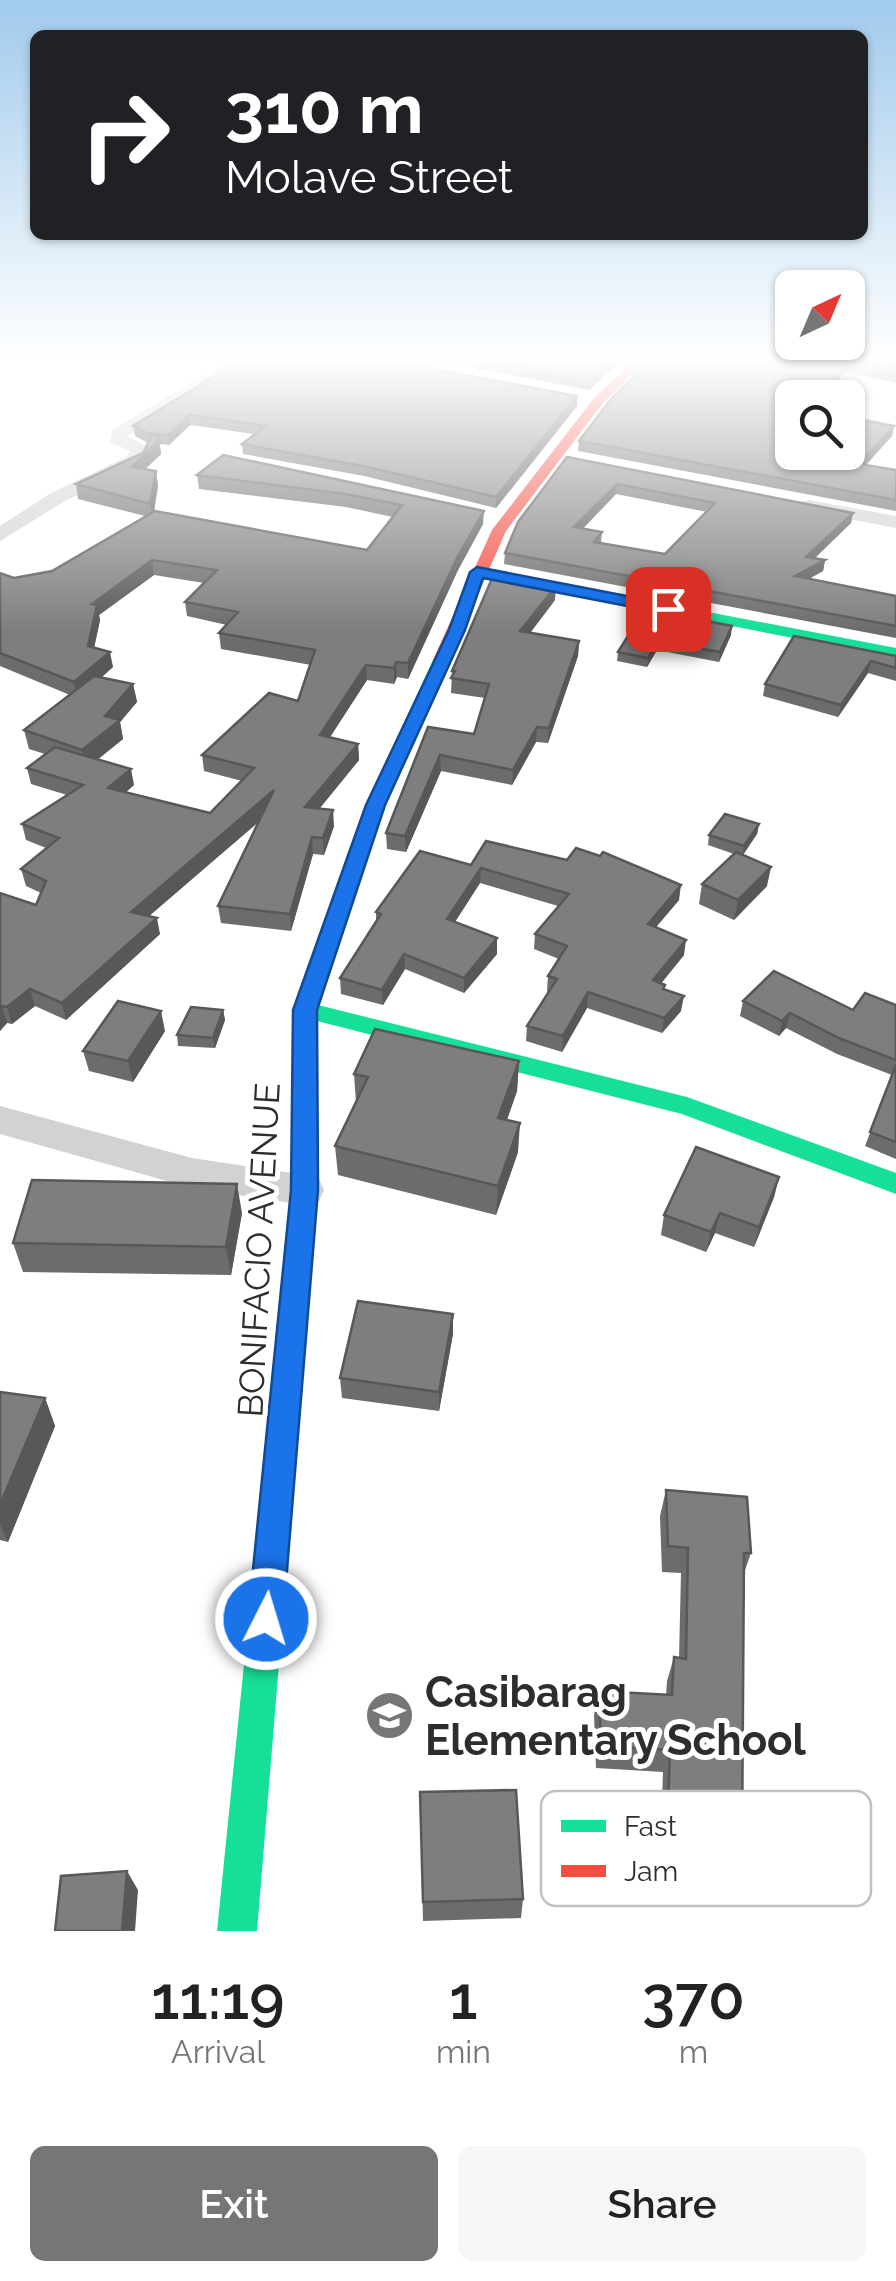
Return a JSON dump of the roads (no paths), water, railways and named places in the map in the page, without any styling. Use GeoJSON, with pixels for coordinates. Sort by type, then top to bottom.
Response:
{"type":"FeatureCollection","features":[{"type":"Feature","properties":{"kind":"street"},"geometry":{"type":"LineString","coordinates":[[0,534],[136,459],[140,451]]}},
{"type":"Feature","properties":{"kind":"street","name":"BONIFACIO AVENUE"},"geometry":{"type":"LineString","coordinates":[[237,1931],[305,1190],[305,1010],[376,805],[457,630],[497,518],[567,451]]}},
{"type":"Feature","properties":{"kind":"street"},"geometry":{"type":"LineString","coordinates":[[797,504],[896,522]]}},
{"type":"Feature","properties":{"kind":"street"},"geometry":{"type":"LineString","coordinates":[[0,507],[25,517]]}},
{"type":"Feature","properties":{"kind":"street"},"geometry":{"type":"LineString","coordinates":[[477,572],[896,653]]}},
{"type":"Feature","properties":{"kind":"street"},"geometry":{"type":"LineString","coordinates":[[305,1010],[687,1106],[896,1184]]}},
{"type":"Feature","properties":{"kind":"street"},"geometry":{"type":"LineString","coordinates":[[0,1120],[192,1173],[305,1190]]}},
{"type":"Feature","properties":{"kind":"place","name":"Casibarag Elementary School"},"geometry":{"type":"Point","coordinates":[390,1716]}}]}
